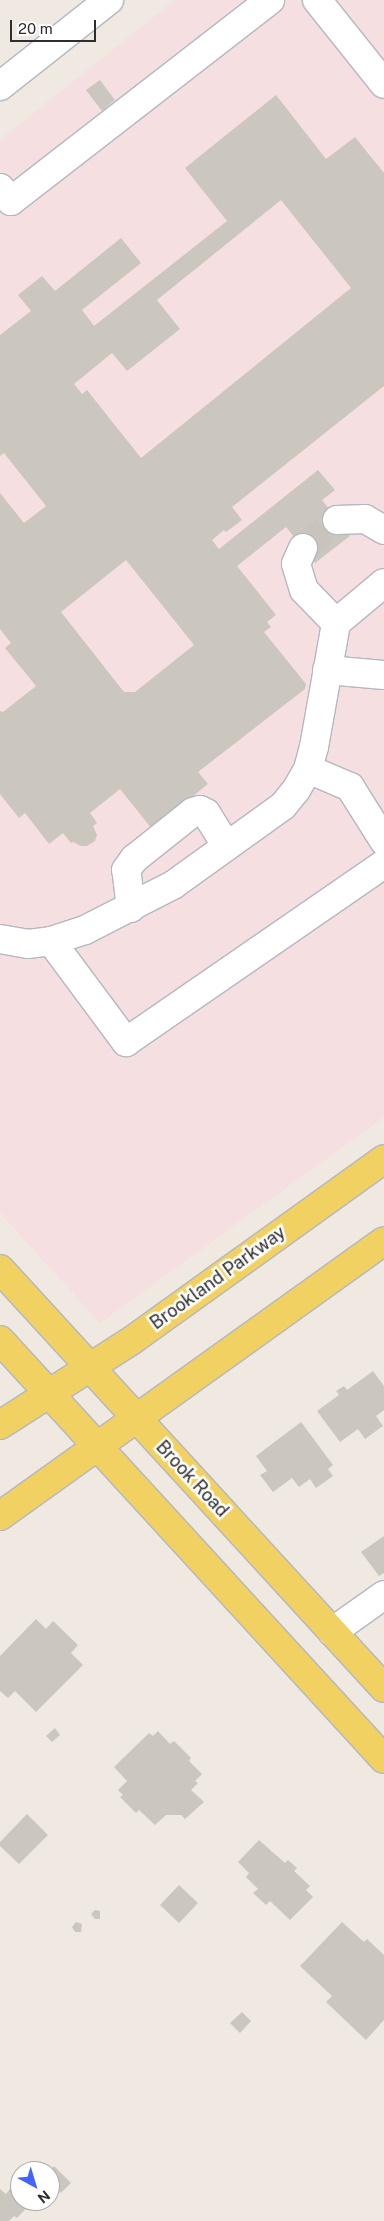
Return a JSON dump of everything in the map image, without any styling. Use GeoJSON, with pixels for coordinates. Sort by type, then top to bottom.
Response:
{"type":"FeatureCollection","features":[{"type":"Feature","properties":{"kind":"main road","name":"Brookland Parkway"},"geometry":{"type":"LineString","coordinates":[[0,1425],[131,1341],[384,1159]]}},
{"type":"Feature","properties":{"kind":"main road"},"geometry":{"type":"LineString","coordinates":[[0,1516],[384,1241]]}},
{"type":"Feature","properties":{"kind":"main road","name":"Brook Road"},"geometry":{"type":"LineString","coordinates":[[0,1269],[384,1688]]}},
{"type":"Feature","properties":{"kind":"main road"},"geometry":{"type":"LineString","coordinates":[[0,1340],[384,1759]]}},
{"type":"Feature","properties":{"kind":"street"},"geometry":{"type":"LineString","coordinates":[[0,86],[109,0]]}},
{"type":"Feature","properties":{"kind":"street"},"geometry":{"type":"LineString","coordinates":[[0,188],[11,201],[270,0]]}},
{"type":"Feature","properties":{"kind":"street"},"geometry":{"type":"LineString","coordinates":[[318,0],[384,84]]}},
{"type":"Feature","properties":{"kind":"street"},"geometry":{"type":"LineString","coordinates":[[338,520],[365,519],[384,530]]}},
{"type":"Feature","properties":{"kind":"street"},"geometry":{"type":"LineString","coordinates":[[303,548],[296,564],[304,590],[336,623]]}},
{"type":"Feature","properties":{"kind":"street"},"geometry":{"type":"LineString","coordinates":[[0,939],[28,944],[70,937],[131,908],[173,885],[283,806],[296,790],[308,769],[336,623],[384,583]]}},
{"type":"Feature","properties":{"kind":"street"},"geometry":{"type":"LineString","coordinates":[[327,670],[384,675]]}},
{"type":"Feature","properties":{"kind":"street"},"geometry":{"type":"LineString","coordinates":[[308,769],[350,788],[384,841]]}},
{"type":"Feature","properties":{"kind":"street"},"geometry":{"type":"LineString","coordinates":[[131,908],[126,870],[134,859],[193,812],[200,810],[206,813],[227,846]]}},
{"type":"Feature","properties":{"kind":"street"},"geometry":{"type":"LineString","coordinates":[[51,941],[126,1042],[384,864]]}},
{"type":"Feature","properties":{"kind":"street"},"geometry":{"type":"LineString","coordinates":[[332,1632],[384,1595]]}},
{"type":"Feature","properties":{"kind":"shaded area"},"geometry":{"type":"Polygon","coordinates":[[[175,0],[384,0],[384,1117],[100,1323],[0,1213],[0,140],[175,0]]]}},
{"type":"Feature","properties":{"kind":"building"},"geometry":{"type":"Polygon","coordinates":[[[100,80],[115,100],[102,111],[86,90],[100,80]]]}},
{"type":"Feature","properties":{"kind":"building"},"geometry":{"type":"Polygon","coordinates":[[[276,95],[326,159],[355,137],[384,173],[384,386],[232,507],[242,520],[226,532],[224,530],[212,540],[219,549],[318,470],[335,490],[322,500],[350,536],[315,563],[286,527],[237,566],[276,615],[267,622],[271,627],[264,632],[306,684],[305,689],[198,772],[208,784],[152,829],[120,789],[90,813],[97,823],[93,826],[97,835],[95,841],[87,846],[81,846],[73,842],[71,843],[63,833],[49,844],[25,813],[19,818],[0,794],[0,711],[3,712],[36,686],[5,648],[11,643],[0,629],[0,493],[24,523],[46,506],[4,453],[0,456],[0,335],[31,311],[18,295],[42,276],[55,291],[121,238],[141,263],[82,310],[94,326],[227,221],[185,168],[276,95]],[[281,200],[157,300],[180,329],[127,371],[112,353],[74,384],[82,394],[87,390],[141,458],[351,288],[281,200]],[[126,560],[61,612],[124,692],[135,692],[194,645],[126,560]]]}},
{"type":"Feature","properties":{"kind":"building"},"geometry":{"type":"Polygon","coordinates":[[[373,1371],[384,1386],[384,1410],[376,1416],[383,1426],[365,1439],[358,1429],[340,1442],[317,1411],[339,1395],[336,1391],[344,1386],[347,1390],[373,1371]]]}},
{"type":"Feature","properties":{"kind":"building"},"geometry":{"type":"Polygon","coordinates":[[[301,1422],[333,1465],[328,1469],[333,1476],[316,1488],[310,1479],[299,1487],[292,1478],[273,1492],[260,1475],[267,1471],[256,1456],[301,1422]]]}},
{"type":"Feature","properties":{"kind":"building"},"geometry":{"type":"Polygon","coordinates":[[[384,1536],[384,1573],[379,1576],[361,1552],[384,1536]]]}},
{"type":"Feature","properties":{"kind":"building"},"geometry":{"type":"Polygon","coordinates":[[[36,1619],[46,1629],[53,1621],[78,1645],[71,1653],[83,1665],[36,1712],[15,1691],[8,1698],[0,1691],[0,1656],[36,1619]]]}},
{"type":"Feature","properties":{"kind":"building"},"geometry":{"type":"Polygon","coordinates":[[[55,1728],[60,1735],[52,1742],[46,1736],[55,1728]]]}},
{"type":"Feature","properties":{"kind":"building"},"geometry":{"type":"Polygon","coordinates":[[[158,1731],[170,1744],[174,1741],[191,1758],[189,1761],[202,1774],[195,1781],[198,1783],[191,1790],[204,1802],[185,1819],[181,1815],[166,1815],[155,1825],[139,1810],[136,1813],[120,1797],[123,1795],[118,1790],[127,1781],[114,1767],[149,1733],[153,1736],[158,1731]]]}},
{"type":"Feature","properties":{"kind":"building"},"geometry":{"type":"Polygon","coordinates":[[[27,1814],[48,1835],[19,1864],[0,1846],[0,1842],[27,1814]]]}},
{"type":"Feature","properties":{"kind":"building"},"geometry":{"type":"Polygon","coordinates":[[[259,1840],[285,1863],[288,1860],[297,1868],[294,1871],[310,1886],[306,1890],[313,1897],[290,1920],[270,1901],[266,1905],[253,1893],[258,1889],[246,1877],[249,1873],[238,1862],[259,1840]]]}},
{"type":"Feature","properties":{"kind":"building"},"geometry":{"type":"Polygon","coordinates":[[[179,1885],[198,1903],[179,1923],[160,1905],[179,1885]]]}},
{"type":"Feature","properties":{"kind":"building"},"geometry":{"type":"Polygon","coordinates":[[[95,1910],[100,1911],[100,1919],[95,1919],[91,1914],[95,1910]]]}},
{"type":"Feature","properties":{"kind":"building"},"geometry":{"type":"Polygon","coordinates":[[[76,1922],[82,1924],[81,1932],[75,1932],[72,1927],[76,1922]]]}},
{"type":"Feature","properties":{"kind":"building"},"geometry":{"type":"Polygon","coordinates":[[[342,1922],[364,1942],[367,1939],[384,1955],[384,2020],[366,2040],[326,2002],[332,1996],[300,1966],[342,1922]]]}},
{"type":"Feature","properties":{"kind":"building"},"geometry":{"type":"Polygon","coordinates":[[[242,2012],[251,2021],[240,2033],[230,2023],[242,2012]]]}},
{"type":"Feature","properties":{"kind":"building"},"geometry":{"type":"Polygon","coordinates":[[[60,2172],[71,2183],[60,2192],[60,2172]]]}},
{"type":"Feature","properties":{"kind":"building"},"geometry":{"type":"Polygon","coordinates":[[[0,2189],[6,2194],[10,2189],[10,2211],[24,2211],[17,2218],[14,2216],[9,2221],[0,2221],[0,2189]]]}},
{"type":"Feature","properties":{"kind":"tunnel"},"geometry":{"type":"LineString","coordinates":[[303,548],[337,520]]}}]}
